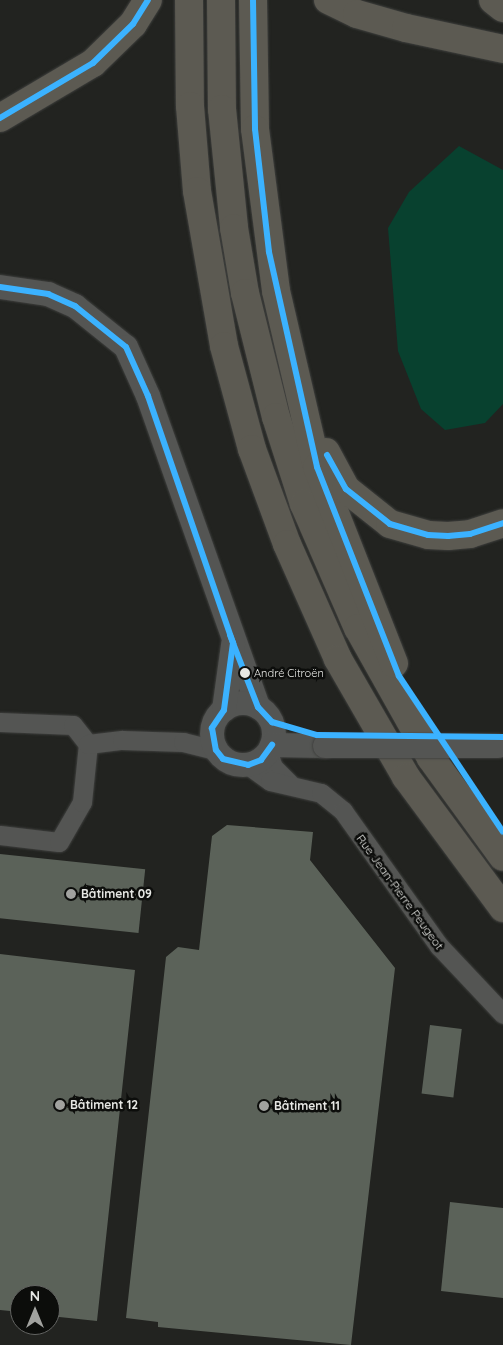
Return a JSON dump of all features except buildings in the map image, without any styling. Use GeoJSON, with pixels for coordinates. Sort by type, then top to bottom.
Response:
{"type":"FeatureCollection","features":[{"type":"Feature","properties":{"kind":"highway"},"geometry":{"type":"LineString","coordinates":[[0,118],[93,63],[133,24],[148,0]]}},
{"type":"Feature","properties":{"kind":"highway"},"geometry":{"type":"LineString","coordinates":[[189,0],[190,106],[197,191],[224,346],[252,449],[318,620],[343,668],[406,777],[503,908]]}},
{"type":"Feature","properties":{"kind":"highway"},"geometry":{"type":"LineString","coordinates":[[222,0],[222,109],[234,228],[260,358],[284,443],[311,520],[358,628],[431,758],[503,857]]}},
{"type":"Feature","properties":{"kind":"highway"},"geometry":{"type":"LineString","coordinates":[[253,0],[255,120],[263,203],[276,291],[320,476],[399,676],[503,832]]}},
{"type":"Feature","properties":{"kind":"highway"},"geometry":{"type":"LineString","coordinates":[[328,0],[357,14],[406,28],[503,49]]}},
{"type":"Feature","properties":{"kind":"highway"},"geometry":{"type":"LineString","coordinates":[[493,0],[503,8]]}},
{"type":"Feature","properties":{"kind":"highway"},"geometry":{"type":"LineString","coordinates":[[292,362],[335,472],[346,489],[373,514],[390,524],[428,536],[470,534],[503,523]]}},
{"type":"Feature","properties":{"kind":"street"},"geometry":{"type":"LineString","coordinates":[[0,287],[48,294],[75,306],[126,347],[148,396],[233,643],[265,714],[270,749]]}},
{"type":"Feature","properties":{"kind":"street"},"geometry":{"type":"LineString","coordinates":[[233,643],[224,710],[212,728],[216,750],[223,759],[248,765],[270,749],[321,740],[498,742]]}},
{"type":"Feature","properties":{"kind":"street"},"geometry":{"type":"LineString","coordinates":[[224,710],[238,704],[265,714],[300,733],[321,740]]}},
{"type":"Feature","properties":{"kind":"street"},"geometry":{"type":"LineString","coordinates":[[0,722],[73,725],[88,744],[82,802],[60,842],[0,835]]}},
{"type":"Feature","properties":{"kind":"street"},"geometry":{"type":"LineString","coordinates":[[88,744],[122,740],[183,742],[216,750]]}},
{"type":"Feature","properties":{"kind":"street","name":"Rue Jean-Pierre Peugeot"},"geometry":{"type":"LineString","coordinates":[[270,749],[273,767],[290,784]]}},
{"type":"Feature","properties":{"kind":"street","name":"Rue Jean-Pierre Peugeot"},"geometry":{"type":"LineString","coordinates":[[248,765],[270,781],[290,784],[321,793],[343,811],[439,946],[503,1014]]}},
{"type":"Feature","properties":{"kind":"shaded area"},"geometry":{"type":"Polygon","coordinates":[[[459,146],[503,170],[503,404],[485,423],[445,430],[421,409],[398,351],[388,228],[409,192],[459,146]]]}},
{"type":"Feature","properties":{"kind":"transit line"},"geometry":{"type":"LineString","coordinates":[[0,118],[93,63],[133,24],[148,0]]}},
{"type":"Feature","properties":{"kind":"transit line"},"geometry":{"type":"LineString","coordinates":[[253,0],[255,129],[269,252],[317,467],[399,676],[503,832]]}},
{"type":"Feature","properties":{"kind":"transit line"},"geometry":{"type":"LineString","coordinates":[[0,287],[48,294],[75,306],[126,347],[148,396],[233,643],[258,707],[272,722],[317,735],[503,737]]}},
{"type":"Feature","properties":{"kind":"transit line"},"geometry":{"type":"LineString","coordinates":[[327,455],[346,489],[390,524],[428,535],[448,536],[470,534],[503,523]]}},
{"type":"Feature","properties":{"kind":"transit line"},"geometry":{"type":"LineString","coordinates":[[230,635],[233,643],[224,710],[212,728],[216,750],[223,759],[248,765],[261,760],[272,745]]}},
{"type":"Feature","properties":{"kind":"place","name":"André Citroën"},"geometry":{"type":"Point","coordinates":[245,673]}},
{"type":"Feature","properties":{"kind":"place","name":"Bâtiment 09"},"geometry":{"type":"Point","coordinates":[71,894]}},
{"type":"Feature","properties":{"kind":"place","name":"Bâtiment 12"},"geometry":{"type":"Point","coordinates":[60,1105]}},
{"type":"Feature","properties":{"kind":"place","name":"Bâtiment 11"},"geometry":{"type":"Point","coordinates":[264,1106]}}]}
